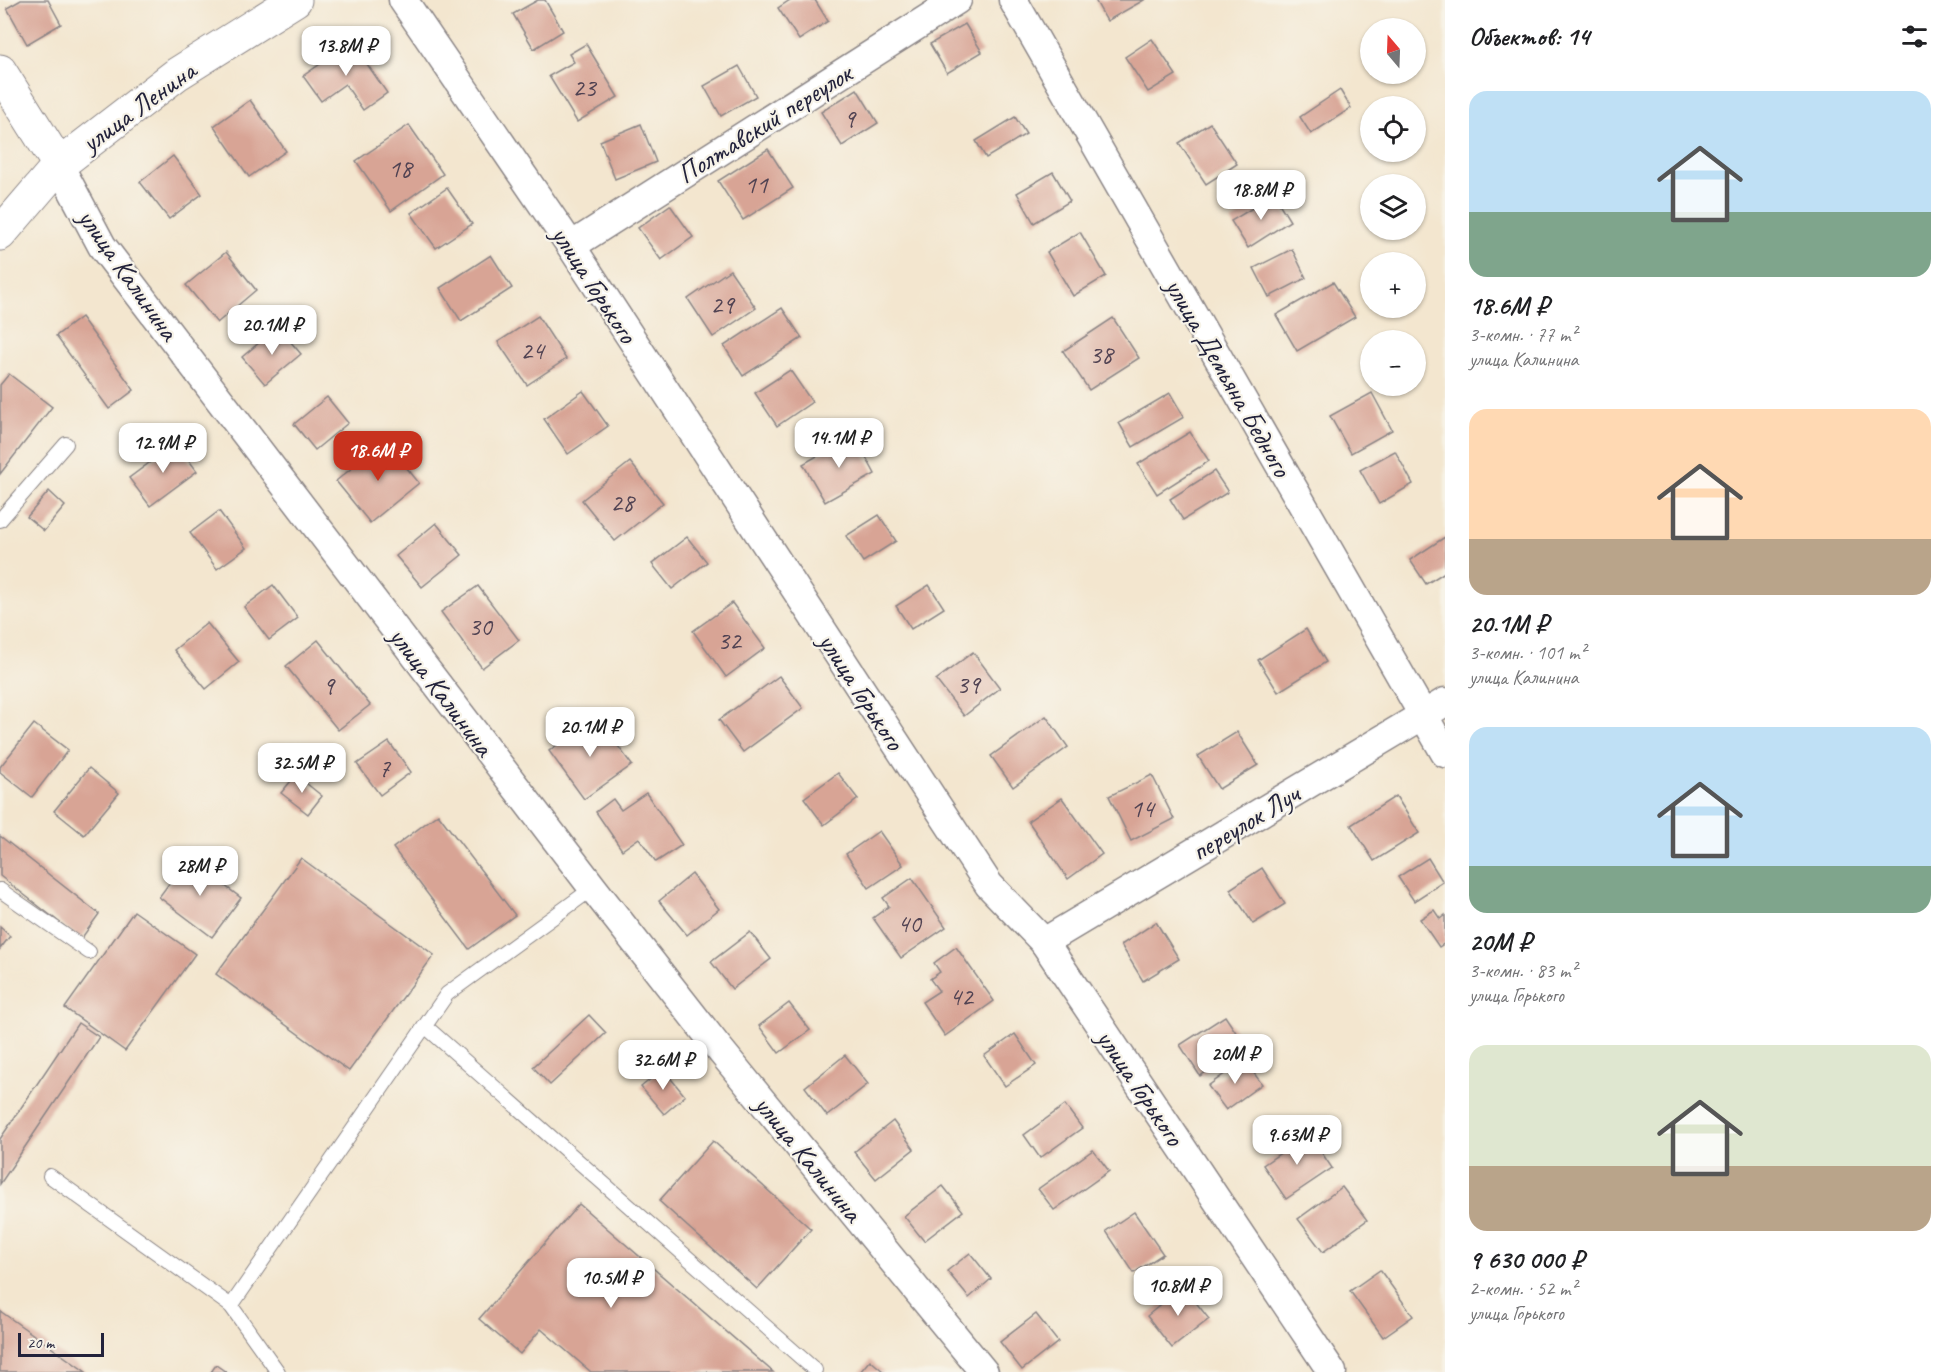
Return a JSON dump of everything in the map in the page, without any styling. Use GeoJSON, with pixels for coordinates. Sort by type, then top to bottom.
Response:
{"type":"FeatureCollection","features":[{"type":"Feature","properties":{"kind":"street","name":"улица Ленина"},"geometry":{"type":"LineString","coordinates":[[0,234],[59,165],[177,74],[295,0]]}},
{"type":"Feature","properties":{"kind":"street","name":"улица Горького"},"geometry":{"type":"LineString","coordinates":[[403,0],[571,246],[989,885],[1044,942],[1332,1372]]}},
{"type":"Feature","properties":{"kind":"street","name":"Полтавский переулок"},"geometry":{"type":"LineString","coordinates":[[571,246],[957,0]]}},
{"type":"Feature","properties":{"kind":"street","name":"улица Демьяна Бедного"},"geometry":{"type":"LineString","coordinates":[[1013,0],[1434,708],[1445,753]]}},
{"type":"Feature","properties":{"kind":"street","name":"улица Калинина"},"geometry":{"type":"LineString","coordinates":[[0,71],[59,165],[102,246],[593,888],[716,1045],[984,1372]]}},
{"type":"Feature","properties":{"kind":"street","name":"переулок Луч"},"geometry":{"type":"LineString","coordinates":[[1044,942],[1434,708]]}},
{"type":"Feature","properties":{"kind":"lane"},"geometry":{"type":"LineString","coordinates":[[0,520],[66,444]]}},
{"type":"Feature","properties":{"kind":"lane"},"geometry":{"type":"LineString","coordinates":[[231,1306],[447,994],[593,888]]}},
{"type":"Feature","properties":{"kind":"lane"},"geometry":{"type":"LineString","coordinates":[[0,890],[89,952]]}},
{"type":"Feature","properties":{"kind":"lane"},"geometry":{"type":"LineString","coordinates":[[425,1026],[815,1370]]}},
{"type":"Feature","properties":{"kind":"lane"},"geometry":{"type":"LineString","coordinates":[[50,1176],[231,1306],[278,1372]]}},
{"type":"Feature","properties":{"kind":"building"},"geometry":{"type":"Polygon","coordinates":[[[21,0],[48,0],[61,24],[27,44],[7,8],[21,0]]]}},
{"type":"Feature","properties":{"kind":"building"},"geometry":{"type":"Polygon","coordinates":[[[538,0],[545,0],[563,31],[534,49],[513,14],[538,0]]]}},
{"type":"Feature","properties":{"kind":"building"},"geometry":{"type":"Polygon","coordinates":[[[790,0],[815,0],[828,21],[799,40],[778,8],[790,0]]]}},
{"type":"Feature","properties":{"kind":"building"},"geometry":{"type":"Polygon","coordinates":[[[1095,0],[1144,0],[1107,21],[1095,0]]]}},
{"type":"Feature","properties":{"kind":"building"},"geometry":{"type":"Polygon","coordinates":[[[965,24],[982,52],[947,73],[930,44],[965,24]]]}},
{"type":"Feature","properties":{"kind":"building"},"geometry":{"type":"Polygon","coordinates":[[[1152,39],[1176,75],[1148,92],[1125,57],[1152,39]]]}},
{"type":"Feature","properties":{"kind":"building"},"geometry":{"type":"Polygon","coordinates":[[[352,42],[387,93],[363,110],[345,84],[321,101],[303,76],[352,42]]]}},
{"type":"Feature","properties":{"kind":"building"},"geometry":{"type":"Polygon","coordinates":[[[586,44],[618,97],[577,122],[549,76],[574,62],[569,54],[586,44]]]}},
{"type":"Feature","properties":{"kind":"building"},"geometry":{"type":"Polygon","coordinates":[[[739,66],[756,96],[721,116],[704,86],[739,66]]]}},
{"type":"Feature","properties":{"kind":"building"},"geometry":{"type":"Polygon","coordinates":[[[857,89],[878,123],[842,146],[821,112],[857,89]]]}},
{"type":"Feature","properties":{"kind":"building"},"geometry":{"type":"Polygon","coordinates":[[[1340,90],[1351,108],[1311,134],[1300,117],[1340,90]]]}},
{"type":"Feature","properties":{"kind":"building"},"geometry":{"type":"Polygon","coordinates":[[[250,100],[286,151],[249,177],[214,126],[250,100]]]}},
{"type":"Feature","properties":{"kind":"building"},"geometry":{"type":"Polygon","coordinates":[[[1015,117],[1026,134],[986,158],[976,141],[1015,117]]]}},
{"type":"Feature","properties":{"kind":"building"},"geometry":{"type":"Polygon","coordinates":[[[1210,123],[1237,164],[1206,184],[1179,143],[1210,123]]]}},
{"type":"Feature","properties":{"kind":"building"},"geometry":{"type":"Polygon","coordinates":[[[641,124],[656,162],[615,179],[600,141],[641,124]]]}},
{"type":"Feature","properties":{"kind":"building"},"geometry":{"type":"Polygon","coordinates":[[[409,125],[443,174],[391,211],[356,161],[409,125]]]}},
{"type":"Feature","properties":{"kind":"building"},"geometry":{"type":"Polygon","coordinates":[[[768,149],[793,188],[743,220],[718,181],[768,149]]]}},
{"type":"Feature","properties":{"kind":"building"},"geometry":{"type":"Polygon","coordinates":[[[173,156],[202,194],[169,219],[140,182],[173,156]]]}},
{"type":"Feature","properties":{"kind":"building"},"geometry":{"type":"Polygon","coordinates":[[[1053,172],[1070,201],[1034,223],[1017,193],[1053,172]]]}},
{"type":"Feature","properties":{"kind":"building"},"geometry":{"type":"Polygon","coordinates":[[[447,188],[472,224],[436,248],[411,213],[447,188]]]}},
{"type":"Feature","properties":{"kind":"building"},"geometry":{"type":"Polygon","coordinates":[[[1274,195],[1290,221],[1248,248],[1231,221],[1274,195]]]}},
{"type":"Feature","properties":{"kind":"building"},"geometry":{"type":"Polygon","coordinates":[[[670,205],[693,237],[661,260],[638,228],[670,205]]]}},
{"type":"Feature","properties":{"kind":"building"},"geometry":{"type":"Polygon","coordinates":[[[1080,232],[1106,276],[1073,296],[1047,252],[1080,232]]]}},
{"type":"Feature","properties":{"kind":"building"},"geometry":{"type":"Polygon","coordinates":[[[1292,249],[1306,278],[1269,297],[1254,268],[1292,249]]]}},
{"type":"Feature","properties":{"kind":"building"},"geometry":{"type":"Polygon","coordinates":[[[226,252],[256,290],[217,323],[186,285],[226,252]]]}},
{"type":"Feature","properties":{"kind":"building"},"geometry":{"type":"Polygon","coordinates":[[[491,255],[512,288],[461,321],[440,288],[491,255]]]}},
{"type":"Feature","properties":{"kind":"building"},"geometry":{"type":"Polygon","coordinates":[[[730,270],[756,308],[713,337],[688,299],[730,270]]]}},
{"type":"Feature","properties":{"kind":"building"},"geometry":{"type":"Polygon","coordinates":[[[1333,282],[1355,317],[1297,351],[1276,315],[1333,282]]]}},
{"type":"Feature","properties":{"kind":"building"},"geometry":{"type":"Polygon","coordinates":[[[782,308],[802,338],[743,376],[724,346],[782,308]]]}},
{"type":"Feature","properties":{"kind":"building"},"geometry":{"type":"Polygon","coordinates":[[[538,316],[566,359],[527,385],[498,342],[538,316]]]}},
{"type":"Feature","properties":{"kind":"building"},"geometry":{"type":"Polygon","coordinates":[[[81,317],[134,390],[109,409],[56,336],[81,317]]]}},
{"type":"Feature","properties":{"kind":"building"},"geometry":{"type":"Polygon","coordinates":[[[1113,318],[1139,358],[1089,390],[1063,351],[1113,318]]]}},
{"type":"Feature","properties":{"kind":"building"},"geometry":{"type":"Polygon","coordinates":[[[278,327],[301,354],[265,384],[242,357],[278,327]]]}},
{"type":"Feature","properties":{"kind":"building"},"geometry":{"type":"Polygon","coordinates":[[[790,370],[812,402],[777,426],[755,393],[790,370]]]}},
{"type":"Feature","properties":{"kind":"building"},"geometry":{"type":"Polygon","coordinates":[[[9,374],[52,407],[0,474],[0,385],[9,374]]]}},
{"type":"Feature","properties":{"kind":"building"},"geometry":{"type":"Polygon","coordinates":[[[583,391],[608,426],[568,454],[544,419],[583,391]]]}},
{"type":"Feature","properties":{"kind":"building"},"geometry":{"type":"Polygon","coordinates":[[[1170,393],[1184,417],[1133,447],[1119,423],[1170,393]]]}},
{"type":"Feature","properties":{"kind":"building"},"geometry":{"type":"Polygon","coordinates":[[[1367,396],[1374,396],[1392,430],[1351,453],[1330,416],[1367,396]]]}},
{"type":"Feature","properties":{"kind":"building"},"geometry":{"type":"Polygon","coordinates":[[[327,397],[348,423],[315,450],[294,424],[327,397]]]}},
{"type":"Feature","properties":{"kind":"building"},"geometry":{"type":"Polygon","coordinates":[[[1190,432],[1209,461],[1157,494],[1138,464],[1190,432]]]}},
{"type":"Feature","properties":{"kind":"building"},"geometry":{"type":"Polygon","coordinates":[[[854,435],[875,474],[825,502],[803,464],[854,435]]]}},
{"type":"Feature","properties":{"kind":"building"},"geometry":{"type":"Polygon","coordinates":[[[385,441],[419,483],[370,523],[336,481],[385,441]]]}},
{"type":"Feature","properties":{"kind":"building"},"geometry":{"type":"Polygon","coordinates":[[[176,443],[197,471],[150,506],[129,478],[176,443]]]}},
{"type":"Feature","properties":{"kind":"building"},"geometry":{"type":"Polygon","coordinates":[[[1395,451],[1413,484],[1379,504],[1360,470],[1395,451]]]}},
{"type":"Feature","properties":{"kind":"building"},"geometry":{"type":"Polygon","coordinates":[[[630,462],[663,503],[615,541],[582,500],[630,462]]]}},
{"type":"Feature","properties":{"kind":"building"},"geometry":{"type":"Polygon","coordinates":[[[1214,471],[1228,492],[1183,520],[1170,499],[1214,471]]]}},
{"type":"Feature","properties":{"kind":"building"},"geometry":{"type":"Polygon","coordinates":[[[49,491],[65,506],[44,531],[27,517],[49,491]]]}},
{"type":"Feature","properties":{"kind":"building"},"geometry":{"type":"Polygon","coordinates":[[[219,511],[246,548],[217,569],[190,533],[219,511]]]}},
{"type":"Feature","properties":{"kind":"building"},"geometry":{"type":"Polygon","coordinates":[[[879,515],[896,541],[863,562],[846,536],[879,515]]]}},
{"type":"Feature","properties":{"kind":"building"},"geometry":{"type":"Polygon","coordinates":[[[436,523],[462,555],[422,587],[396,556],[436,523]]]}},
{"type":"Feature","properties":{"kind":"building"},"geometry":{"type":"Polygon","coordinates":[[[687,537],[707,562],[672,589],[652,564],[687,537]]]}},
{"type":"Feature","properties":{"kind":"building"},"geometry":{"type":"Polygon","coordinates":[[[1445,537],[1445,572],[1426,584],[1410,560],[1445,537]]]}},
{"type":"Feature","properties":{"kind":"building"},"geometry":{"type":"Polygon","coordinates":[[[273,585],[298,618],[269,640],[244,607],[273,585]]]}},
{"type":"Feature","properties":{"kind":"building"},"geometry":{"type":"Polygon","coordinates":[[[929,585],[944,608],[911,629],[896,606],[929,585]]]}},
{"type":"Feature","properties":{"kind":"building"},"geometry":{"type":"Polygon","coordinates":[[[478,586],[519,640],[482,668],[441,612],[478,586]]]}},
{"type":"Feature","properties":{"kind":"building"},"geometry":{"type":"Polygon","coordinates":[[[732,603],[765,648],[726,677],[693,631],[732,603]]]}},
{"type":"Feature","properties":{"kind":"building"},"geometry":{"type":"Polygon","coordinates":[[[207,623],[239,662],[206,689],[174,650],[207,623]]]}},
{"type":"Feature","properties":{"kind":"building"},"geometry":{"type":"Polygon","coordinates":[[[1306,629],[1326,662],[1278,692],[1258,660],[1306,629]]]}},
{"type":"Feature","properties":{"kind":"building"},"geometry":{"type":"Polygon","coordinates":[[[318,640],[370,705],[338,730],[286,666],[318,640]]]}},
{"type":"Feature","properties":{"kind":"building"},"geometry":{"type":"Polygon","coordinates":[[[973,652],[1000,688],[964,716],[936,680],[973,652]]]}},
{"type":"Feature","properties":{"kind":"building"},"geometry":{"type":"Polygon","coordinates":[[[779,676],[803,708],[743,752],[719,720],[779,676]]]}},
{"type":"Feature","properties":{"kind":"building"},"geometry":{"type":"Polygon","coordinates":[[[596,716],[632,765],[584,799],[549,751],[596,716]]]}},
{"type":"Feature","properties":{"kind":"building"},"geometry":{"type":"Polygon","coordinates":[[[1046,716],[1068,747],[1013,787],[991,756],[1046,716]]]}},
{"type":"Feature","properties":{"kind":"building"},"geometry":{"type":"Polygon","coordinates":[[[34,724],[68,750],[32,797],[0,772],[0,767],[34,724]]]}},
{"type":"Feature","properties":{"kind":"building"},"geometry":{"type":"Polygon","coordinates":[[[1237,732],[1258,765],[1219,789],[1198,756],[1237,732]]]}},
{"type":"Feature","properties":{"kind":"building"},"geometry":{"type":"Polygon","coordinates":[[[389,742],[411,772],[380,795],[357,764],[389,742]]]}},
{"type":"Feature","properties":{"kind":"building"},"geometry":{"type":"Polygon","coordinates":[[[89,768],[119,793],[84,835],[54,811],[89,768]]]}},
{"type":"Feature","properties":{"kind":"building"},"geometry":{"type":"Polygon","coordinates":[[[838,773],[858,799],[824,825],[804,798],[838,773]]]}},
{"type":"Feature","properties":{"kind":"building"},"geometry":{"type":"Polygon","coordinates":[[[296,775],[322,796],[308,814],[281,793],[296,775]]]}},
{"type":"Feature","properties":{"kind":"building"},"geometry":{"type":"Polygon","coordinates":[[[1152,775],[1174,819],[1131,841],[1109,796],[1152,775]]]}},
{"type":"Feature","properties":{"kind":"building"},"geometry":{"type":"Polygon","coordinates":[[[646,793],[682,845],[656,862],[639,838],[622,850],[596,812],[613,799],[621,810],[646,793]]]}},
{"type":"Feature","properties":{"kind":"building"},"geometry":{"type":"Polygon","coordinates":[[[1396,796],[1419,833],[1374,861],[1351,825],[1396,796]]]}},
{"type":"Feature","properties":{"kind":"building"},"geometry":{"type":"Polygon","coordinates":[[[1062,798],[1102,854],[1068,879],[1028,821],[1062,798]]]}},
{"type":"Feature","properties":{"kind":"building"},"geometry":{"type":"Polygon","coordinates":[[[438,814],[515,915],[469,949],[393,848],[438,814]]]}},
{"type":"Feature","properties":{"kind":"building"},"geometry":{"type":"Polygon","coordinates":[[[879,831],[903,865],[869,888],[846,854],[879,831]]]}},
{"type":"Feature","properties":{"kind":"building"},"geometry":{"type":"Polygon","coordinates":[[[0,836],[99,914],[81,939],[0,876],[0,836]]]}},
{"type":"Feature","properties":{"kind":"building"},"geometry":{"type":"Polygon","coordinates":[[[188,858],[241,898],[212,937],[159,897],[188,858]]]}},
{"type":"Feature","properties":{"kind":"building"},"geometry":{"type":"Polygon","coordinates":[[[301,858],[434,955],[349,1071],[216,974],[301,858]]]}},
{"type":"Feature","properties":{"kind":"building"},"geometry":{"type":"Polygon","coordinates":[[[1428,858],[1443,882],[1414,901],[1398,877],[1428,858]]]}},
{"type":"Feature","properties":{"kind":"building"},"geometry":{"type":"Polygon","coordinates":[[[1262,868],[1285,904],[1253,924],[1230,889],[1262,868]]]}},
{"type":"Feature","properties":{"kind":"building"},"geometry":{"type":"Polygon","coordinates":[[[692,874],[719,909],[687,935],[659,901],[692,874]]]}},
{"type":"Feature","properties":{"kind":"building"},"geometry":{"type":"Polygon","coordinates":[[[912,878],[946,927],[901,958],[873,918],[889,906],[883,898],[912,878]]]}},
{"type":"Feature","properties":{"kind":"building"},"geometry":{"type":"Polygon","coordinates":[[[1434,910],[1440,919],[1445,915],[1445,943],[1439,947],[1420,919],[1434,910]]]}},
{"type":"Feature","properties":{"kind":"building"},"geometry":{"type":"Polygon","coordinates":[[[134,911],[195,954],[125,1051],[65,1008],[134,911]]]}},
{"type":"Feature","properties":{"kind":"building"},"geometry":{"type":"Polygon","coordinates":[[[1156,922],[1179,959],[1143,981],[1121,945],[1156,922]]]}},
{"type":"Feature","properties":{"kind":"building"},"geometry":{"type":"Polygon","coordinates":[[[0,927],[10,936],[0,949],[0,927]]]}},
{"type":"Feature","properties":{"kind":"building"},"geometry":{"type":"Polygon","coordinates":[[[750,932],[771,959],[732,989],[711,962],[750,932]]]}},
{"type":"Feature","properties":{"kind":"building"},"geometry":{"type":"Polygon","coordinates":[[[956,947],[994,1001],[945,1036],[922,1002],[939,991],[930,979],[940,972],[934,963],[956,947]]]}},
{"type":"Feature","properties":{"kind":"building"},"geometry":{"type":"Polygon","coordinates":[[[789,1003],[810,1030],[779,1053],[759,1026],[789,1003]]]}},
{"type":"Feature","properties":{"kind":"building"},"geometry":{"type":"Polygon","coordinates":[[[589,1015],[606,1033],[550,1085],[533,1067],[589,1015]]]}},
{"type":"Feature","properties":{"kind":"building"},"geometry":{"type":"Polygon","coordinates":[[[1225,1016],[1245,1046],[1200,1076],[1180,1045],[1225,1016]]]}},
{"type":"Feature","properties":{"kind":"building"},"geometry":{"type":"Polygon","coordinates":[[[78,1023],[99,1037],[0,1184],[0,1139],[78,1023]]]}},
{"type":"Feature","properties":{"kind":"building"},"geometry":{"type":"Polygon","coordinates":[[[1015,1034],[1036,1065],[1005,1086],[984,1056],[1015,1034]]]}},
{"type":"Feature","properties":{"kind":"building"},"geometry":{"type":"Polygon","coordinates":[[[845,1055],[868,1084],[827,1116],[805,1087],[845,1055]]]}},
{"type":"Feature","properties":{"kind":"building"},"geometry":{"type":"Polygon","coordinates":[[[1244,1060],[1262,1084],[1226,1110],[1208,1086],[1244,1060]]]}},
{"type":"Feature","properties":{"kind":"building"},"geometry":{"type":"Polygon","coordinates":[[[663,1069],[685,1096],[664,1114],[641,1087],[663,1069]]]}},
{"type":"Feature","properties":{"kind":"building"},"geometry":{"type":"Polygon","coordinates":[[[1065,1105],[1082,1128],[1040,1158],[1024,1135],[1065,1105]]]}},
{"type":"Feature","properties":{"kind":"building"},"geometry":{"type":"Polygon","coordinates":[[[893,1121],[914,1149],[876,1179],[854,1152],[893,1121]]]}},
{"type":"Feature","properties":{"kind":"building"},"geometry":{"type":"Polygon","coordinates":[[[1309,1134],[1332,1168],[1286,1199],[1263,1165],[1309,1134]]]}},
{"type":"Feature","properties":{"kind":"building"},"geometry":{"type":"Polygon","coordinates":[[[713,1141],[811,1229],[757,1289],[659,1201],[713,1141]]]}},
{"type":"Feature","properties":{"kind":"building"},"geometry":{"type":"Polygon","coordinates":[[[1093,1150],[1109,1171],[1054,1210],[1038,1189],[1093,1150]]]}},
{"type":"Feature","properties":{"kind":"building"},"geometry":{"type":"Polygon","coordinates":[[[943,1186],[963,1211],[924,1241],[904,1216],[943,1186]]]}},
{"type":"Feature","properties":{"kind":"building"},"geometry":{"type":"Polygon","coordinates":[[[1342,1187],[1367,1220],[1323,1252],[1298,1219],[1342,1187]]]}},
{"type":"Feature","properties":{"kind":"building"},"geometry":{"type":"Polygon","coordinates":[[[579,1204],[773,1372],[591,1372],[541,1329],[520,1354],[479,1319],[579,1204]]]}},
{"type":"Feature","properties":{"kind":"building"},"geometry":{"type":"Polygon","coordinates":[[[1134,1212],[1163,1254],[1134,1273],[1106,1231],[1134,1212]]]}},
{"type":"Feature","properties":{"kind":"building"},"geometry":{"type":"Polygon","coordinates":[[[970,1253],[991,1279],[969,1298],[947,1271],[970,1253]]]}},
{"type":"Feature","properties":{"kind":"building"},"geometry":{"type":"Polygon","coordinates":[[[1380,1270],[1413,1316],[1383,1337],[1350,1291],[1380,1270]]]}},
{"type":"Feature","properties":{"kind":"building"},"geometry":{"type":"Polygon","coordinates":[[[1183,1286],[1209,1319],[1172,1348],[1147,1316],[1183,1286]]]}},
{"type":"Feature","properties":{"kind":"building"},"geometry":{"type":"Polygon","coordinates":[[[0,1311],[86,1372],[0,1372],[0,1311]]]}},
{"type":"Feature","properties":{"kind":"building"},"geometry":{"type":"Polygon","coordinates":[[[1036,1314],[1058,1342],[1022,1370],[1000,1342],[1036,1314]]]}},
{"type":"Feature","properties":{"kind":"building"},"geometry":{"type":"Polygon","coordinates":[[[870,1360],[884,1372],[860,1372],[870,1360]]]}},
{"type":"Feature","properties":{"kind":"building"},"geometry":{"type":"Polygon","coordinates":[[[216,1365],[226,1372],[211,1372],[216,1365]]]}}]}
